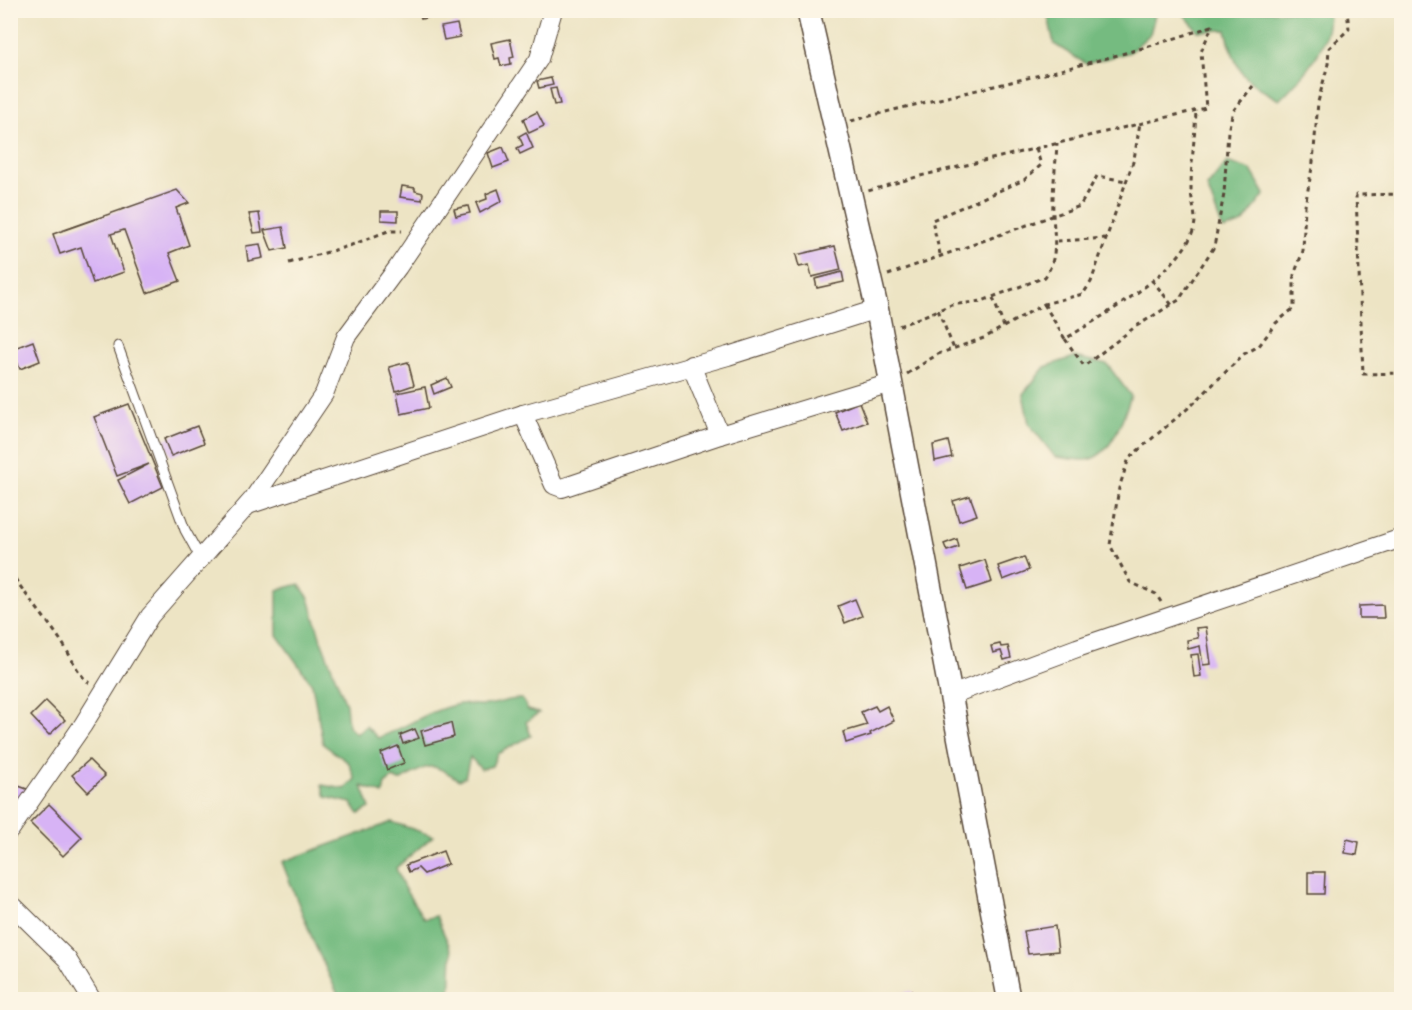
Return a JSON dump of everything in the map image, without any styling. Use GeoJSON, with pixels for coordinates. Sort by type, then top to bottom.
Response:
{"type":"FeatureCollection","features":[{"type":"Feature","properties":{"kind":"street"},"geometry":{"type":"LineString","coordinates":[[10,830],[106,687],[150,616],[248,505],[324,394],[346,337],[422,231],[539,59],[553,10]]}},
{"type":"Feature","properties":{"kind":"street"},"geometry":{"type":"LineString","coordinates":[[808,10],[882,333],[1009,999]]}},
{"type":"Feature","properties":{"kind":"street"},"geometry":{"type":"LineString","coordinates":[[248,505],[523,414],[728,356],[877,309]]}},
{"type":"Feature","properties":{"kind":"street"},"geometry":{"type":"LineString","coordinates":[[691,365],[720,435]]}},
{"type":"Feature","properties":{"kind":"street"},"geometry":{"type":"LineString","coordinates":[[523,414],[554,486],[559,488],[720,435],[891,383]]}},
{"type":"Feature","properties":{"kind":"street"},"geometry":{"type":"LineString","coordinates":[[951,695],[1168,617],[1400,539]]}},
{"type":"Feature","properties":{"kind":"street"},"geometry":{"type":"LineString","coordinates":[[10,903],[67,959],[92,999]]}},
{"type":"Feature","properties":{"kind":"lane"},"geometry":{"type":"LineString","coordinates":[[118,346],[185,530],[201,559]]}},
{"type":"Feature","properties":{"kind":"path"},"geometry":{"type":"LineString","coordinates":[[1168,617],[1156,594],[1130,582],[1110,545],[1119,488],[1129,458],[1193,404],[1244,354],[1259,346],[1276,323],[1294,308],[1293,274],[1303,251],[1305,206],[1313,162],[1318,102],[1329,48],[1349,29],[1347,10]]}},
{"type":"Feature","properties":{"kind":"path"},"geometry":{"type":"LineString","coordinates":[[834,126],[1019,78],[1111,58],[1212,26],[1201,52],[1206,108],[920,176],[851,196]]}},
{"type":"Feature","properties":{"kind":"path"},"geometry":{"type":"LineString","coordinates":[[1044,304],[1084,366],[1135,327],[1179,300],[1214,247],[1224,194],[1228,131],[1233,111],[1253,86]]}},
{"type":"Feature","properties":{"kind":"path"},"geometry":{"type":"LineString","coordinates":[[1065,339],[1106,314],[1152,280],[1185,248],[1195,222],[1191,190],[1196,110]]}},
{"type":"Feature","properties":{"kind":"path"},"geometry":{"type":"LineString","coordinates":[[891,383],[938,354],[984,338],[1044,304],[1083,294],[1091,282],[1108,238],[1134,159],[1140,123]]}},
{"type":"Feature","properties":{"kind":"path"},"geometry":{"type":"LineString","coordinates":[[882,333],[951,305],[993,297],[1045,277],[1051,269],[1057,241],[1053,214],[1057,143]]}},
{"type":"Feature","properties":{"kind":"path"},"geometry":{"type":"LineString","coordinates":[[940,255],[932,220],[1024,180],[1041,165],[1036,148]]}},
{"type":"Feature","properties":{"kind":"path"},"geometry":{"type":"LineString","coordinates":[[871,281],[1080,206],[1097,176],[1126,181]]}},
{"type":"Feature","properties":{"kind":"path"},"geometry":{"type":"LineString","coordinates":[[1401,194],[1356,195],[1363,374],[1401,373]]}},
{"type":"Feature","properties":{"kind":"path"},"geometry":{"type":"LineString","coordinates":[[289,262],[349,246],[388,231],[422,231]]}},
{"type":"Feature","properties":{"kind":"path"},"geometry":{"type":"LineString","coordinates":[[1057,241],[1108,238]]}},
{"type":"Feature","properties":{"kind":"path"},"geometry":{"type":"LineString","coordinates":[[1152,280],[1172,305]]}},
{"type":"Feature","properties":{"kind":"path"},"geometry":{"type":"LineString","coordinates":[[993,297],[1004,327]]}},
{"type":"Feature","properties":{"kind":"path"},"geometry":{"type":"LineString","coordinates":[[938,310],[954,349]]}},
{"type":"Feature","properties":{"kind":"path"},"geometry":{"type":"LineString","coordinates":[[1400,539],[1400,573],[1395,603],[1401,607]]}},
{"type":"Feature","properties":{"kind":"path"},"geometry":{"type":"LineString","coordinates":[[10,571],[26,596],[62,642],[82,677],[90,684],[106,687]]}},
{"type":"Feature","properties":{"kind":"green space"},"geometry":{"type":"Polygon","coordinates":[[[1047,10],[1156,11],[1150,34],[1130,52],[1086,64],[1054,44],[1047,10]]]}},
{"type":"Feature","properties":{"kind":"green space"},"geometry":{"type":"Polygon","coordinates":[[[1181,11],[1328,11],[1328,23],[1326,36],[1314,60],[1279,100],[1256,86],[1242,72],[1233,56],[1226,30],[1198,31],[1181,11]]]}},
{"type":"Feature","properties":{"kind":"green space"},"geometry":{"type":"Polygon","coordinates":[[[1227,162],[1251,170],[1265,194],[1243,223],[1223,230],[1207,187],[1227,162]]]}},
{"type":"Feature","properties":{"kind":"green space"},"geometry":{"type":"Polygon","coordinates":[[[1074,357],[1107,364],[1131,396],[1116,435],[1110,444],[1103,452],[1085,460],[1055,457],[1029,424],[1023,394],[1045,367],[1074,357]]]}},
{"type":"Feature","properties":{"kind":"green space"},"geometry":{"type":"Polygon","coordinates":[[[299,584],[309,598],[321,640],[346,704],[348,726],[356,734],[366,726],[378,738],[427,715],[459,704],[486,705],[522,699],[528,710],[539,713],[526,722],[531,736],[497,754],[492,766],[481,769],[470,757],[465,777],[459,780],[441,769],[429,767],[399,781],[393,778],[385,784],[383,794],[362,786],[370,808],[359,814],[351,803],[326,797],[322,785],[345,789],[355,779],[349,763],[323,744],[312,684],[277,635],[277,590],[299,584]]]}},
{"type":"Feature","properties":{"kind":"green space"},"geometry":{"type":"Polygon","coordinates":[[[392,822],[433,836],[396,868],[404,888],[424,919],[436,916],[452,952],[450,999],[340,999],[314,943],[282,862],[392,822]]]}},
{"type":"Feature","properties":{"kind":"building"},"geometry":{"type":"Polygon","coordinates":[[[419,10],[451,10],[451,12],[421,19],[419,10]]]}},
{"type":"Feature","properties":{"kind":"building"},"geometry":{"type":"Polygon","coordinates":[[[457,24],[460,37],[444,40],[441,27],[457,24]]]}},
{"type":"Feature","properties":{"kind":"building"},"geometry":{"type":"Polygon","coordinates":[[[510,39],[514,57],[510,58],[511,64],[501,66],[499,58],[495,59],[491,43],[510,39]]]}},
{"type":"Feature","properties":{"kind":"building"},"geometry":{"type":"Polygon","coordinates":[[[551,78],[553,85],[539,88],[537,81],[551,78]]]}},
{"type":"Feature","properties":{"kind":"building"},"geometry":{"type":"Polygon","coordinates":[[[556,88],[560,104],[554,105],[550,89],[556,88]]]}},
{"type":"Feature","properties":{"kind":"building"},"geometry":{"type":"Polygon","coordinates":[[[537,112],[544,126],[529,133],[523,119],[537,112]]]}},
{"type":"Feature","properties":{"kind":"building"},"geometry":{"type":"Polygon","coordinates":[[[526,132],[533,148],[520,154],[517,148],[523,145],[519,136],[526,132]]]}},
{"type":"Feature","properties":{"kind":"building"},"geometry":{"type":"Polygon","coordinates":[[[503,147],[509,162],[493,168],[488,153],[503,147]]]}},
{"type":"Feature","properties":{"kind":"building"},"geometry":{"type":"Polygon","coordinates":[[[402,186],[415,188],[415,191],[423,193],[422,200],[400,197],[402,186]]]}},
{"type":"Feature","properties":{"kind":"building"},"geometry":{"type":"Polygon","coordinates":[[[498,189],[502,201],[480,213],[476,203],[487,199],[486,194],[498,189]]]}},
{"type":"Feature","properties":{"kind":"building"},"geometry":{"type":"Polygon","coordinates":[[[177,190],[189,203],[176,208],[189,245],[169,253],[180,281],[147,293],[124,230],[111,234],[124,272],[93,283],[81,247],[60,254],[53,234],[177,190]]]}},
{"type":"Feature","properties":{"kind":"building"},"geometry":{"type":"Polygon","coordinates":[[[468,206],[470,213],[456,216],[454,209],[468,206]]]}},
{"type":"Feature","properties":{"kind":"building"},"geometry":{"type":"Polygon","coordinates":[[[381,211],[398,211],[398,221],[381,220],[381,211]]]}},
{"type":"Feature","properties":{"kind":"building"},"geometry":{"type":"Polygon","coordinates":[[[259,213],[262,232],[254,233],[249,214],[259,213]]]}},
{"type":"Feature","properties":{"kind":"building"},"geometry":{"type":"Polygon","coordinates":[[[283,227],[287,248],[272,251],[264,230],[283,227]]]}},
{"type":"Feature","properties":{"kind":"building"},"geometry":{"type":"Polygon","coordinates":[[[260,244],[263,258],[248,261],[246,246],[260,244]]]}},
{"type":"Feature","properties":{"kind":"building"},"geometry":{"type":"Polygon","coordinates":[[[835,246],[841,270],[812,277],[809,265],[799,267],[796,255],[835,246]]]}},
{"type":"Feature","properties":{"kind":"building"},"geometry":{"type":"Polygon","coordinates":[[[842,272],[844,282],[817,288],[815,279],[842,272]]]}},
{"type":"Feature","properties":{"kind":"building"},"geometry":{"type":"Polygon","coordinates":[[[33,341],[40,361],[20,369],[12,349],[33,341]]]}},
{"type":"Feature","properties":{"kind":"building"},"geometry":{"type":"Polygon","coordinates":[[[408,362],[414,385],[396,391],[389,367],[408,362]]]}},
{"type":"Feature","properties":{"kind":"building"},"geometry":{"type":"Polygon","coordinates":[[[447,378],[451,387],[434,394],[431,385],[447,378]]]}},
{"type":"Feature","properties":{"kind":"building"},"geometry":{"type":"Polygon","coordinates":[[[425,387],[429,408],[401,414],[397,393],[425,387]]]}},
{"type":"Feature","properties":{"kind":"building"},"geometry":{"type":"Polygon","coordinates":[[[859,402],[867,422],[843,431],[835,412],[859,402]]]}},
{"type":"Feature","properties":{"kind":"building"},"geometry":{"type":"Polygon","coordinates":[[[129,404],[163,487],[130,504],[118,480],[149,464],[117,476],[94,417],[129,404]]]}},
{"type":"Feature","properties":{"kind":"building"},"geometry":{"type":"Polygon","coordinates":[[[197,426],[204,443],[171,456],[164,439],[197,426]]]}},
{"type":"Feature","properties":{"kind":"building"},"geometry":{"type":"Polygon","coordinates":[[[948,441],[952,457],[935,461],[933,445],[948,441]]]}},
{"type":"Feature","properties":{"kind":"building"},"geometry":{"type":"Polygon","coordinates":[[[970,496],[977,515],[959,521],[953,501],[970,496]]]}},
{"type":"Feature","properties":{"kind":"building"},"geometry":{"type":"Polygon","coordinates":[[[957,539],[959,547],[947,551],[944,544],[957,539]]]}},
{"type":"Feature","properties":{"kind":"building"},"geometry":{"type":"Polygon","coordinates":[[[1024,557],[1029,570],[1003,580],[998,566],[1024,557]]]}},
{"type":"Feature","properties":{"kind":"building"},"geometry":{"type":"Polygon","coordinates":[[[985,560],[992,582],[967,590],[960,568],[985,560]]]}},
{"type":"Feature","properties":{"kind":"building"},"geometry":{"type":"Polygon","coordinates":[[[855,599],[862,616],[845,623],[838,606],[855,599]]]}},
{"type":"Feature","properties":{"kind":"building"},"geometry":{"type":"Polygon","coordinates":[[[1383,605],[1384,618],[1359,618],[1359,606],[1383,605]]]}},
{"type":"Feature","properties":{"kind":"building"},"geometry":{"type":"Polygon","coordinates":[[[1206,627],[1211,664],[1203,665],[1200,646],[1188,649],[1187,640],[1198,638],[1196,628],[1206,627]]]}},
{"type":"Feature","properties":{"kind":"building"},"geometry":{"type":"Polygon","coordinates":[[[1000,644],[1001,647],[1008,646],[1011,658],[1004,660],[1001,651],[993,653],[991,646],[1000,644]]]}},
{"type":"Feature","properties":{"kind":"building"},"geometry":{"type":"Polygon","coordinates":[[[1198,654],[1201,676],[1194,677],[1191,655],[1198,654]]]}},
{"type":"Feature","properties":{"kind":"building"},"geometry":{"type":"Polygon","coordinates":[[[46,701],[65,720],[49,735],[31,716],[46,701]]]}},
{"type":"Feature","properties":{"kind":"building"},"geometry":{"type":"Polygon","coordinates":[[[875,706],[878,711],[887,706],[894,721],[870,733],[871,735],[846,743],[843,732],[867,725],[861,712],[875,706]]]}},
{"type":"Feature","properties":{"kind":"building"},"geometry":{"type":"Polygon","coordinates":[[[451,723],[454,737],[425,745],[421,731],[451,723]]]}},
{"type":"Feature","properties":{"kind":"building"},"geometry":{"type":"Polygon","coordinates":[[[415,729],[419,738],[403,744],[400,735],[415,729]]]}},
{"type":"Feature","properties":{"kind":"building"},"geometry":{"type":"Polygon","coordinates":[[[398,746],[404,763],[387,770],[381,753],[398,746]]]}},
{"type":"Feature","properties":{"kind":"building"},"geometry":{"type":"Polygon","coordinates":[[[89,760],[105,776],[88,792],[72,775],[89,760]]]}},
{"type":"Feature","properties":{"kind":"building"},"geometry":{"type":"Polygon","coordinates":[[[10,783],[27,789],[19,808],[10,805],[10,783]]]}},
{"type":"Feature","properties":{"kind":"building"},"geometry":{"type":"Polygon","coordinates":[[[49,804],[82,837],[63,856],[30,823],[49,804]]]}},
{"type":"Feature","properties":{"kind":"building"},"geometry":{"type":"Polygon","coordinates":[[[1347,839],[1359,842],[1357,855],[1345,853],[1347,839]]]}},
{"type":"Feature","properties":{"kind":"building"},"geometry":{"type":"Polygon","coordinates":[[[443,851],[448,864],[424,874],[418,868],[409,872],[406,865],[443,851]]]}},
{"type":"Feature","properties":{"kind":"building"},"geometry":{"type":"Polygon","coordinates":[[[1308,872],[1325,872],[1324,894],[1308,894],[1308,872]]]}},
{"type":"Feature","properties":{"kind":"building"},"geometry":{"type":"Polygon","coordinates":[[[1055,926],[1058,951],[1028,954],[1024,931],[1055,926]]]}},
{"type":"Feature","properties":{"kind":"building"},"geometry":{"type":"Polygon","coordinates":[[[912,991],[914,1000],[877,1000],[877,999],[912,991]]]}}]}
